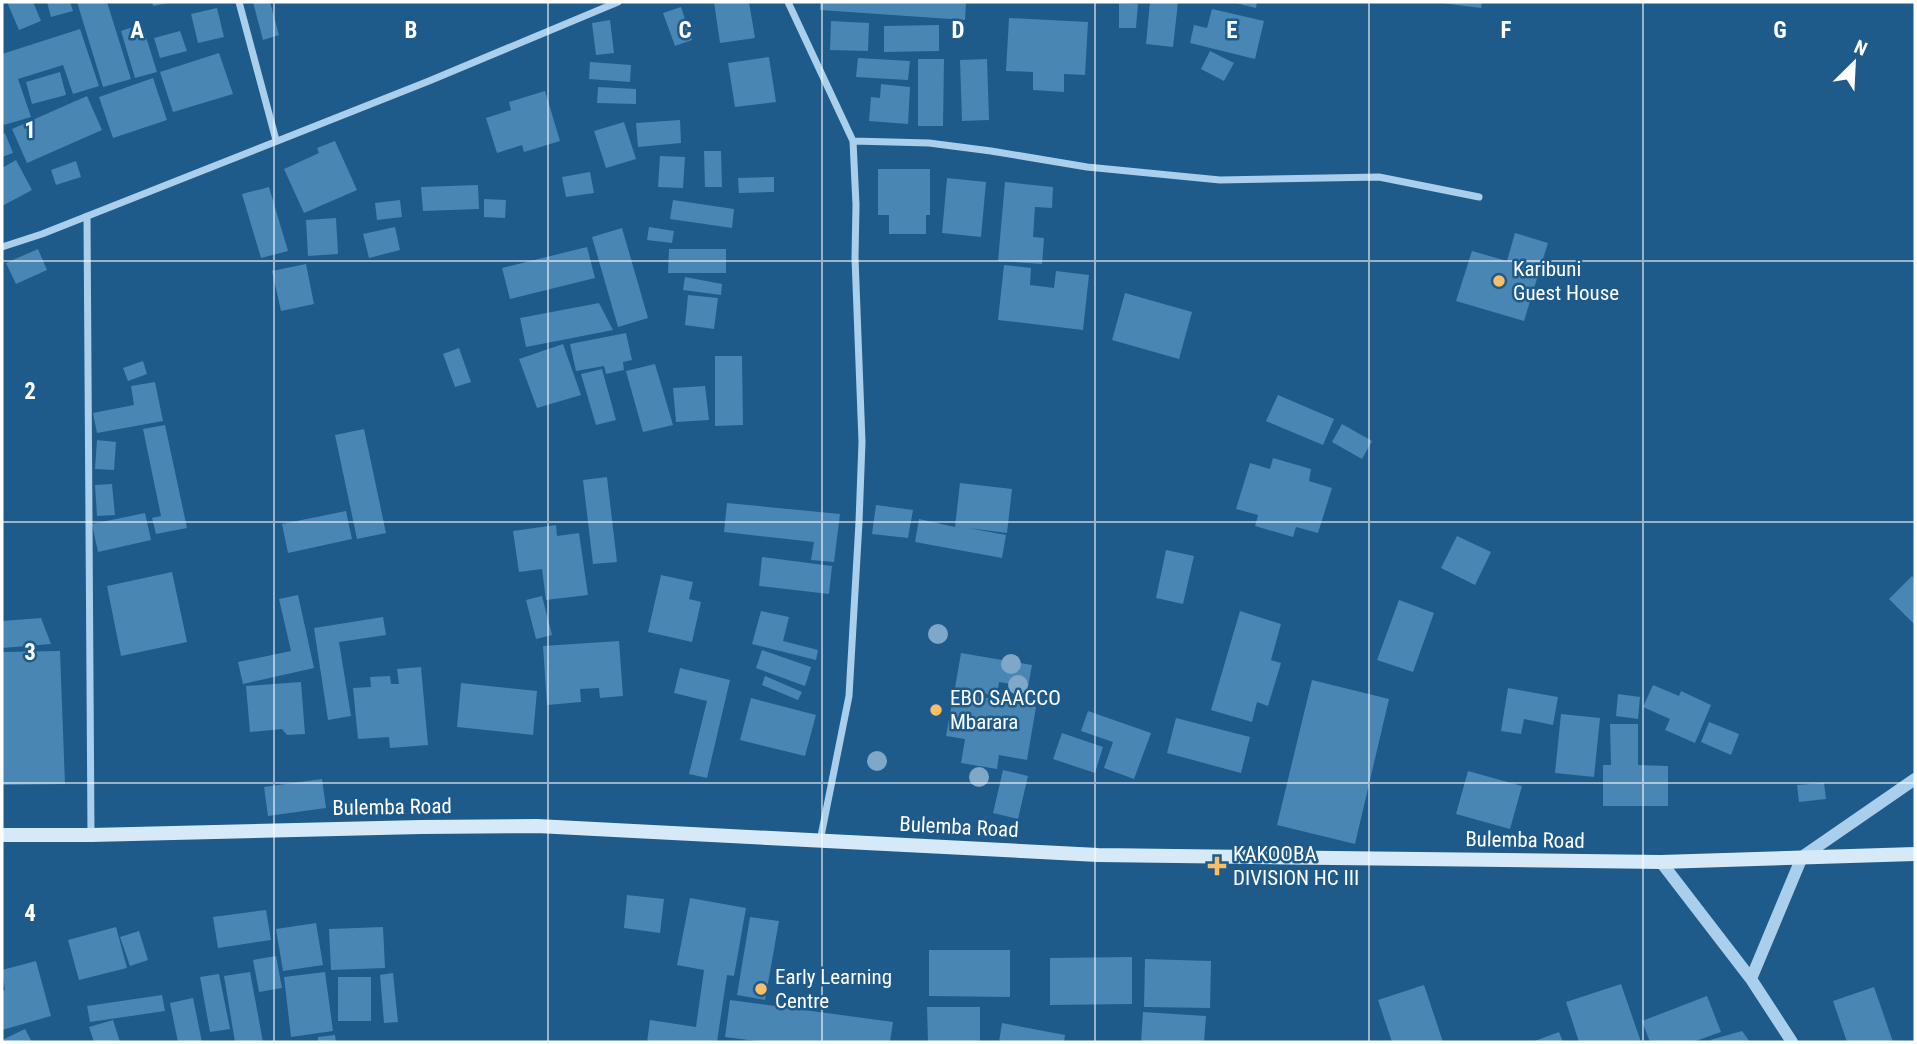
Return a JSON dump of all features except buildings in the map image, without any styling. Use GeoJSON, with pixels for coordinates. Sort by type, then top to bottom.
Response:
{"type":"FeatureCollection","features":[{"type":"Feature","properties":{"kind":"main road","name":"Bulemba Road"},"geometry":{"type":"LineString","coordinates":[[2,835],[537,826],[1098,855],[1661,862],[1915,855]]}},
{"type":"Feature","properties":{"kind":"street"},"geometry":{"type":"LineString","coordinates":[[239,2],[276,140]]}},
{"type":"Feature","properties":{"kind":"street"},"geometry":{"type":"LineString","coordinates":[[2,247],[42,234],[429,81],[618,2]]}},
{"type":"Feature","properties":{"kind":"street"},"geometry":{"type":"LineString","coordinates":[[788,2],[853,141],[856,205],[857,351],[862,442],[859,522],[849,696],[820,842]]}},
{"type":"Feature","properties":{"kind":"street"},"geometry":{"type":"LineString","coordinates":[[853,141],[929,142],[1087,167],[1220,180],[1379,177],[1479,197]]}},
{"type":"Feature","properties":{"kind":"street"},"geometry":{"type":"LineString","coordinates":[[87,216],[91,835]]}},
{"type":"Feature","properties":{"kind":"street"},"geometry":{"type":"LineString","coordinates":[[1751,979],[1802,857],[1915,779]]}},
{"type":"Feature","properties":{"kind":"street"},"geometry":{"type":"LineString","coordinates":[[1661,862],[1751,979],[1792,1042]]}},
{"type":"Feature","properties":{"kind":"place","name":"Karibuni Guest House"},"geometry":{"type":"Point","coordinates":[1499,281]}},
{"type":"Feature","properties":{"kind":"place","name":"EBO SAACCO Mbarara"},"geometry":{"type":"Point","coordinates":[936,710]}},
{"type":"Feature","properties":{"kind":"place","name":"KAKOOBA DIVISION HC III"},"geometry":{"type":"Point","coordinates":[1217,866]}},
{"type":"Feature","properties":{"kind":"place","name":"Early Learning Centre"},"geometry":{"type":"Point","coordinates":[761,989]}}]}
